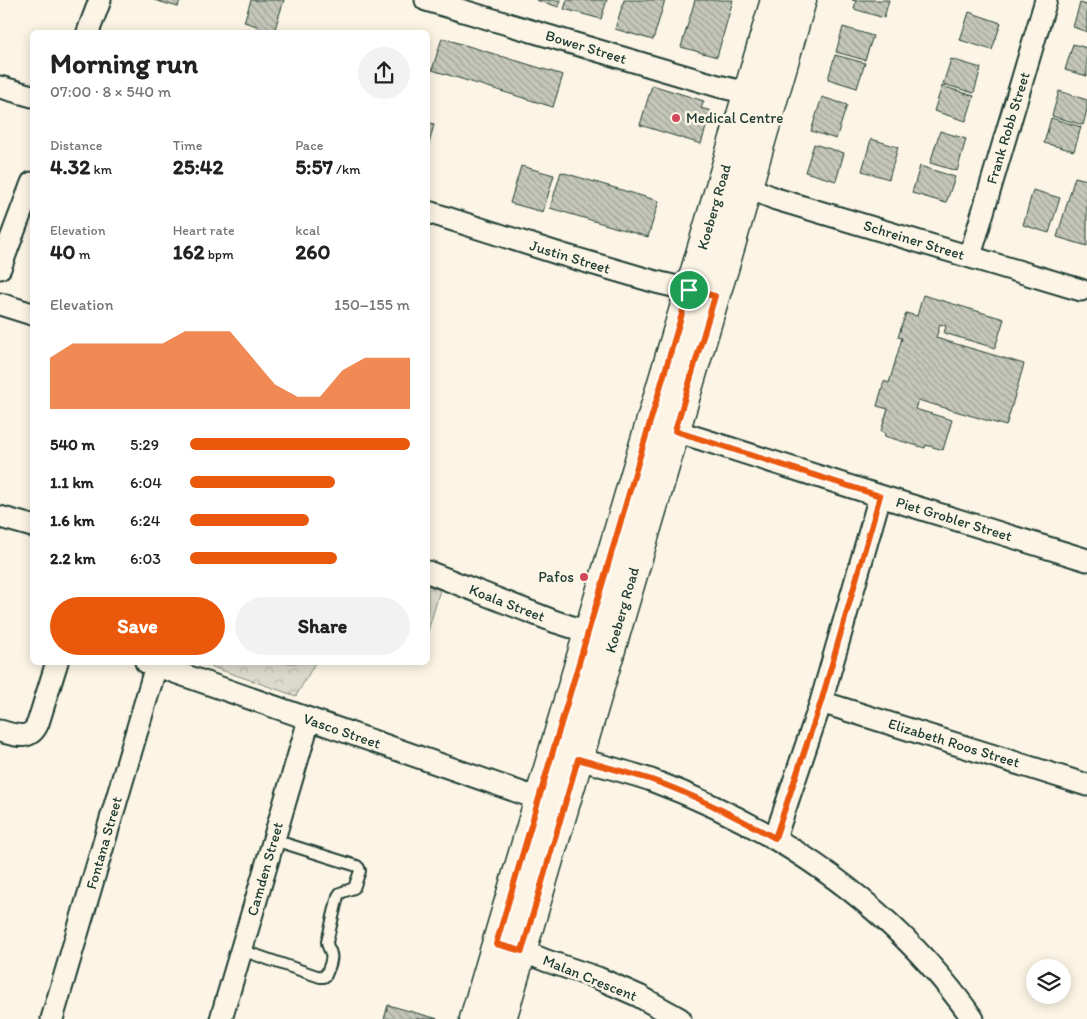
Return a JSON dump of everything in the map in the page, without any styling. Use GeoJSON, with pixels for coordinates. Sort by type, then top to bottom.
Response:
{"type":"FeatureCollection","features":[{"type":"Feature","properties":{"kind":"main road","name":"Koeberg Road"},"geometry":{"type":"LineString","coordinates":[[502,1019],[578,759],[662,427],[702,293],[747,93],[775,0]]}},
{"type":"Feature","properties":{"kind":"main road","name":"Koeberg Road"},"geometry":{"type":"LineString","coordinates":[[702,293],[724,269],[802,0]]}},
{"type":"Feature","properties":{"kind":"main road","name":"Koeberg Road"},"geometry":{"type":"LineString","coordinates":[[474,1019],[588,632],[662,427]]}},
{"type":"Feature","properties":{"kind":"street"},"geometry":{"type":"LineString","coordinates":[[89,30],[100,0]]}},
{"type":"Feature","properties":{"kind":"street","name":"Bower Street"},"geometry":{"type":"LineString","coordinates":[[426,0],[747,93]]}},
{"type":"Feature","properties":{"kind":"street","name":"Frank Robb Street"},"geometry":{"type":"LineString","coordinates":[[970,256],[1046,0]]}},
{"type":"Feature","properties":{"kind":"street"},"geometry":{"type":"LineString","coordinates":[[0,87],[30,95]]}},
{"type":"Feature","properties":{"kind":"street","name":"Schreiner Street"},"geometry":{"type":"LineString","coordinates":[[747,187],[776,199],[1081,290]]}},
{"type":"Feature","properties":{"kind":"street"},"geometry":{"type":"LineString","coordinates":[[0,268],[30,188]]}},
{"type":"Feature","properties":{"kind":"street","name":"Justin Street"},"geometry":{"type":"LineString","coordinates":[[430,213],[560,254],[656,282],[702,293]]}},
{"type":"Feature","properties":{"kind":"street"},"geometry":{"type":"LineString","coordinates":[[0,304],[30,313]]}},
{"type":"Feature","properties":{"kind":"street","name":"Piet Grobler Street"},"geometry":{"type":"LineString","coordinates":[[662,427],[1087,560]]}},
{"type":"Feature","properties":{"kind":"street"},"geometry":{"type":"LineString","coordinates":[[775,838],[821,702],[880,496]]}},
{"type":"Feature","properties":{"kind":"street"},"geometry":{"type":"LineString","coordinates":[[0,517],[30,525]]}},
{"type":"Feature","properties":{"kind":"street","name":"Koala Street"},"geometry":{"type":"LineString","coordinates":[[430,573],[556,622],[588,632]]}},
{"type":"Feature","properties":{"kind":"street"},"geometry":{"type":"LineString","coordinates":[[0,731],[18,736],[29,734],[34,730],[38,723],[55,665]]}},
{"type":"Feature","properties":{"kind":"street","name":"Fontana Street"},"geometry":{"type":"LineString","coordinates":[[52,1019],[151,665]]}},
{"type":"Feature","properties":{"kind":"street","name":"Vasco Street"},"geometry":{"type":"LineString","coordinates":[[154,665],[539,799]]}},
{"type":"Feature","properties":{"kind":"street","name":"Elizabeth Roos Street"},"geometry":{"type":"LineString","coordinates":[[821,702],[1087,785]]}},
{"type":"Feature","properties":{"kind":"street","name":"Camden Street"},"geometry":{"type":"LineString","coordinates":[[221,1019],[309,720]]}},
{"type":"Feature","properties":{"kind":"street"},"geometry":{"type":"LineString","coordinates":[[578,759],[649,779],[692,796],[775,838],[810,860],[841,882],[900,933],[934,969],[973,1019]]}},
{"type":"Feature","properties":{"kind":"street","name":"Malan Crescent"},"geometry":{"type":"LineString","coordinates":[[496,944],[522,951],[598,978],[639,996],[680,1019]]}},
{"type":"Feature","properties":{"kind":"lane"},"geometry":{"type":"LineString","coordinates":[[241,950],[324,977],[332,955],[327,946],[338,896],[340,893],[354,888],[360,871],[357,866],[274,840]]}},
{"type":"Feature","properties":{"kind":"green space"},"geometry":{"type":"Polygon","coordinates":[[[430,587],[440,590],[430,624],[430,587]]]}},
{"type":"Feature","properties":{"kind":"green space"},"geometry":{"type":"Polygon","coordinates":[[[207,665],[314,665],[296,696],[207,665]]]}},
{"type":"Feature","properties":{"kind":"building"},"geometry":{"type":"Polygon","coordinates":[[[154,0],[180,0],[178,7],[154,0]]]}},
{"type":"Feature","properties":{"kind":"building"},"geometry":{"type":"Polygon","coordinates":[[[251,0],[284,0],[275,30],[255,30],[257,26],[244,22],[251,0]]]}},
{"type":"Feature","properties":{"kind":"building"},"geometry":{"type":"Polygon","coordinates":[[[536,0],[561,0],[559,7],[536,0]]]}},
{"type":"Feature","properties":{"kind":"building"},"geometry":{"type":"Polygon","coordinates":[[[567,0],[607,0],[601,19],[564,9],[567,0]]]}},
{"type":"Feature","properties":{"kind":"building"},"geometry":{"type":"Polygon","coordinates":[[[624,0],[665,0],[653,40],[615,29],[624,0]]]}},
{"type":"Feature","properties":{"kind":"building"},"geometry":{"type":"Polygon","coordinates":[[[695,0],[733,0],[717,57],[681,47],[695,0]]]}},
{"type":"Feature","properties":{"kind":"building"},"geometry":{"type":"Polygon","coordinates":[[[852,0],[889,0],[884,18],[854,9],[856,1],[852,0]]]}},
{"type":"Feature","properties":{"kind":"building"},"geometry":{"type":"Polygon","coordinates":[[[1080,3],[1087,5],[1087,32],[1073,27],[1080,3]]]}},
{"type":"Feature","properties":{"kind":"building"},"geometry":{"type":"Polygon","coordinates":[[[969,12],[1001,23],[992,50],[960,40],[969,12]]]}},
{"type":"Feature","properties":{"kind":"building"},"geometry":{"type":"Polygon","coordinates":[[[843,27],[873,36],[865,60],[836,52],[843,27]]]}},
{"type":"Feature","properties":{"kind":"building"},"geometry":{"type":"Polygon","coordinates":[[[442,38],[563,75],[553,107],[432,70],[442,38]]]}},
{"type":"Feature","properties":{"kind":"building"},"geometry":{"type":"Polygon","coordinates":[[[1073,44],[1087,48],[1087,76],[1065,70],[1073,44]]]}},
{"type":"Feature","properties":{"kind":"building"},"geometry":{"type":"Polygon","coordinates":[[[835,55],[865,63],[857,88],[828,79],[835,55]]]}},
{"type":"Feature","properties":{"kind":"building"},"geometry":{"type":"Polygon","coordinates":[[[951,59],[981,68],[974,93],[943,84],[951,59]]]}},
{"type":"Feature","properties":{"kind":"building","name":"Medical Centre"},"geometry":{"type":"Polygon","coordinates":[[[652,85],[704,101],[701,108],[711,111],[701,144],[640,125],[652,85]]]}},
{"type":"Feature","properties":{"kind":"building"},"geometry":{"type":"Polygon","coordinates":[[[942,86],[974,96],[966,121],[934,111],[942,86]]]}},
{"type":"Feature","properties":{"kind":"building"},"geometry":{"type":"Polygon","coordinates":[[[1059,91],[1087,100],[1087,110],[1083,125],[1052,116],[1059,91]]]}},
{"type":"Feature","properties":{"kind":"building"},"geometry":{"type":"Polygon","coordinates":[[[822,97],[847,105],[836,139],[811,131],[822,97]]]}},
{"type":"Feature","properties":{"kind":"building"},"geometry":{"type":"Polygon","coordinates":[[[1051,118],[1081,127],[1074,151],[1044,143],[1051,118]]]}},
{"type":"Feature","properties":{"kind":"building"},"geometry":{"type":"Polygon","coordinates":[[[430,123],[434,124],[430,140],[430,123]]]}},
{"type":"Feature","properties":{"kind":"building"},"geometry":{"type":"Polygon","coordinates":[[[940,131],[966,139],[957,171],[930,163],[940,131]]]}},
{"type":"Feature","properties":{"kind":"building"},"geometry":{"type":"Polygon","coordinates":[[[871,139],[898,147],[889,179],[862,171],[871,139]]]}},
{"type":"Feature","properties":{"kind":"building"},"geometry":{"type":"Polygon","coordinates":[[[814,144],[844,153],[836,181],[805,172],[814,144]]]}},
{"type":"Feature","properties":{"kind":"building"},"geometry":{"type":"Polygon","coordinates":[[[521,166],[554,175],[543,212],[510,203],[521,166]]]}},
{"type":"Feature","properties":{"kind":"building"},"geometry":{"type":"Polygon","coordinates":[[[920,166],[955,177],[946,203],[912,193],[920,166]]]}},
{"type":"Feature","properties":{"kind":"building"},"geometry":{"type":"Polygon","coordinates":[[[561,172],[659,201],[648,237],[550,208],[561,172]]]}},
{"type":"Feature","properties":{"kind":"building"},"geometry":{"type":"Polygon","coordinates":[[[1075,177],[1087,180],[1087,246],[1057,237],[1075,177]]]}},
{"type":"Feature","properties":{"kind":"building"},"geometry":{"type":"Polygon","coordinates":[[[1033,190],[1060,198],[1049,233],[1023,225],[1033,190]]]}},
{"type":"Feature","properties":{"kind":"building"},"geometry":{"type":"Polygon","coordinates":[[[923,295],[1004,319],[995,348],[944,333],[946,326],[940,324],[936,338],[1024,364],[1006,426],[918,400],[915,409],[952,420],[943,450],[926,445],[925,448],[884,436],[885,433],[881,431],[888,409],[877,406],[884,381],[889,383],[902,338],[898,337],[906,313],[917,316],[923,295]]]}},
{"type":"Feature","properties":{"kind":"building"},"geometry":{"type":"Polygon","coordinates":[[[388,1005],[438,1019],[384,1019],[388,1005]]]}},
{"type":"Feature","properties":{"kind":"place","name":"Medical Centre"},"geometry":{"type":"Point","coordinates":[676,118]}},
{"type":"Feature","properties":{"kind":"place","name":"Pafos"},"geometry":{"type":"Point","coordinates":[584,577]}},
{"type":"Feature","properties":{"kind":"route"},"geometry":{"type":"LineString","coordinates":[[689,290],[715,296],[675,431],[880,496],[821,702],[775,838],[692,796],[649,779],[578,759],[522,951],[496,944],[588,632],[689,290]]}}]}
